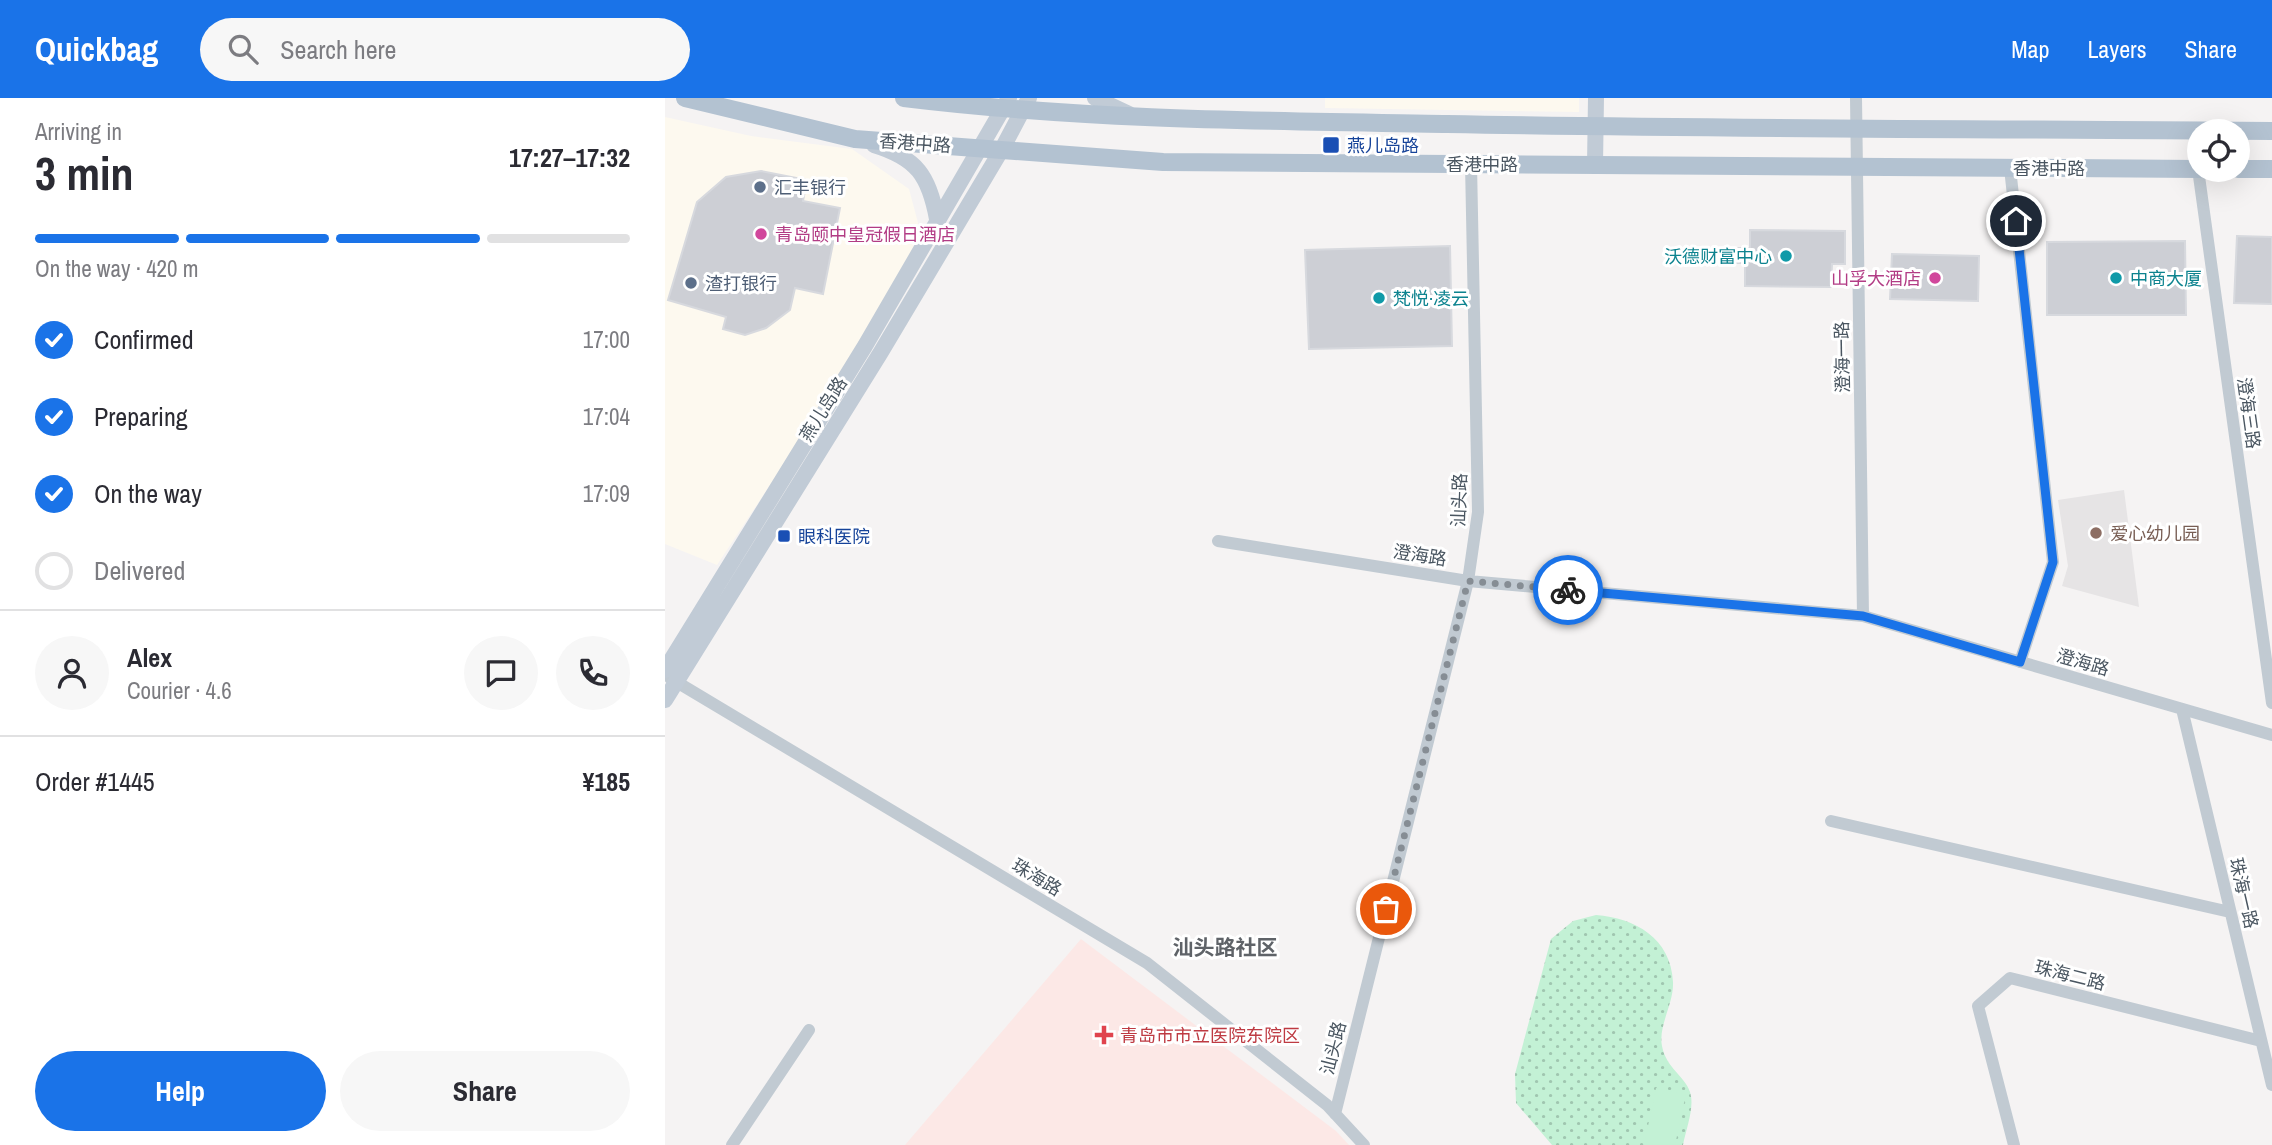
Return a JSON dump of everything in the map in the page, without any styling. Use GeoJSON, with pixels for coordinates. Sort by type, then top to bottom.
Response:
{"type":"FeatureCollection","features":[{"type":"Feature","properties":{"kind":"main road","name":"香港中路"},"geometry":{"type":"LineString","coordinates":[[685,98],[855,139],[1163,162],[2187,169]]}},
{"type":"Feature","properties":{"kind":"main road"},"geometry":{"type":"LineString","coordinates":[[904,98],[1026,105],[1138,118],[1596,127],[2272,131]]}},
{"type":"Feature","properties":{"kind":"main road"},"geometry":{"type":"LineString","coordinates":[[1095,98],[1138,118]]}},
{"type":"Feature","properties":{"kind":"main road"},"geometry":{"type":"LineString","coordinates":[[1595,165],[1596,98]]}},
{"type":"Feature","properties":{"kind":"main road","name":"燕儿岛路"},"geometry":{"type":"LineString","coordinates":[[665,700],[669,675],[1007,104]]}},
{"type":"Feature","properties":{"kind":"main road","name":"燕儿岛路"},"geometry":{"type":"LineString","coordinates":[[669,675],[1002,149],[1026,105]]}},
{"type":"Feature","properties":{"kind":"main road"},"geometry":{"type":"LineString","coordinates":[[855,139],[898,152],[921,170],[932,193],[937,219]]}},
{"type":"Feature","properties":{"kind":"main road"},"geometry":{"type":"LineString","coordinates":[[2250,169],[2272,169]]}},
{"type":"Feature","properties":{"kind":"street","name":"澄海一路"},"geometry":{"type":"LineString","coordinates":[[1856,98],[1863,616]]}},
{"type":"Feature","properties":{"kind":"street","name":"汕头路"},"geometry":{"type":"LineString","coordinates":[[1335,1114],[1468,581],[1478,512],[1471,164]]}},
{"type":"Feature","properties":{"kind":"street"},"geometry":{"type":"LineString","coordinates":[[2010,168],[2053,562],[2020,662]]}},
{"type":"Feature","properties":{"kind":"street","name":"澄海三路"},"geometry":{"type":"LineString","coordinates":[[2201,182],[2272,703]]}},
{"type":"Feature","properties":{"kind":"street","name":"澄海路"},"geometry":{"type":"LineString","coordinates":[[1217,541],[1468,581],[1863,616],[2272,735]]}},
{"type":"Feature","properties":{"kind":"street","name":"珠海路"},"geometry":{"type":"LineString","coordinates":[[669,675],[1147,963],[1335,1114],[1364,1145]]}},
{"type":"Feature","properties":{"kind":"street","name":"珠海一路"},"geometry":{"type":"LineString","coordinates":[[2182,709],[2272,1086]]}},
{"type":"Feature","properties":{"kind":"street"},"geometry":{"type":"LineString","coordinates":[[1831,821],[2230,912]]}},
{"type":"Feature","properties":{"kind":"street","name":"珠海二路"},"geometry":{"type":"LineString","coordinates":[[2014,1145],[1978,1006],[2010,978],[2261,1041]]}},
{"type":"Feature","properties":{"kind":"street"},"geometry":{"type":"LineString","coordinates":[[731,1145],[809,1030]]}},
{"type":"Feature","properties":{"kind":"shaded area"},"geometry":{"type":"Polygon","coordinates":[[[1325,98],[1579,98],[1579,112],[1325,108],[1325,98]]]}},
{"type":"Feature","properties":{"kind":"shaded area"},"geometry":{"type":"Polygon","coordinates":[[[665,117],[751,136],[852,149],[909,189],[921,234],[852,361],[717,565],[665,544],[665,117]]]}},
{"type":"Feature","properties":{"kind":"shaded area","name":"爱心幼儿园"},"geometry":{"type":"Polygon","coordinates":[[[2124,490],[2139,607],[2062,586],[2068,566],[2058,500],[2124,490]]]}},
{"type":"Feature","properties":{"kind":"shaded area","name":"青岛市市立医院东院区"},"geometry":{"type":"Polygon","coordinates":[[[1081,939],[1336,1131],[1349,1145],[905,1145],[1081,939]]]}},
{"type":"Feature","properties":{"kind":"green space"},"geometry":{"type":"Polygon","coordinates":[[[1596,915],[1637,926],[1658,942],[1666,953],[1671,967],[1673,990],[1661,1038],[1667,1060],[1690,1092],[1691,1111],[1683,1145],[1552,1145],[1516,1103],[1515,1074],[1551,939],[1573,921],[1596,915]]]}},
{"type":"Feature","properties":{"kind":"green space"},"geometry":{"type":"Polygon","coordinates":[[[1656,1088],[1686,1094],[1675,1145],[1644,1145],[1656,1088]]]}},
{"type":"Feature","properties":{"kind":"building","name":"青岛颐中皇冠假日酒店"},"geometry":{"type":"Polygon","coordinates":[[[761,171],[807,180],[803,201],[840,208],[823,294],[795,288],[790,310],[766,328],[745,335],[723,329],[726,317],[668,300],[697,202],[726,177],[761,171]]]}},
{"type":"Feature","properties":{"kind":"building","name":"沃德财富中心"},"geometry":{"type":"Polygon","coordinates":[[[1750,230],[1845,231],[1845,264],[1832,264],[1831,287],[1745,286],[1745,263],[1728,263],[1728,248],[1750,248],[1750,230]]]}},
{"type":"Feature","properties":{"kind":"building"},"geometry":{"type":"Polygon","coordinates":[[[2237,236],[2272,237],[2272,304],[2234,303],[2237,236]]]}},
{"type":"Feature","properties":{"kind":"building","name":"中商大厦"},"geometry":{"type":"Polygon","coordinates":[[[2185,241],[2186,315],[2047,315],[2047,242],[2185,241]]]}},
{"type":"Feature","properties":{"kind":"building","name":"梵悦·凌云"},"geometry":{"type":"Polygon","coordinates":[[[1450,246],[1452,346],[1309,349],[1305,250],[1450,246]]]}},
{"type":"Feature","properties":{"kind":"building","name":"山孚大酒店"},"geometry":{"type":"Polygon","coordinates":[[[1892,254],[1979,256],[1978,301],[1890,299],[1892,254]]]}},
{"type":"Feature","properties":{"kind":"way so far"},"geometry":{"type":"LineString","coordinates":[[1386,909],[1468,581],[1568,590]]}},
{"type":"Feature","properties":{"kind":"place","name":"燕儿岛路"},"geometry":{"type":"Point","coordinates":[1331,145]}},
{"type":"Feature","properties":{"kind":"place","name":"汇丰银行"},"geometry":{"type":"Point","coordinates":[760,187]}},
{"type":"Feature","properties":{"kind":"place","name":"青岛颐中皇冠假日酒店"},"geometry":{"type":"Point","coordinates":[761,234]}},
{"type":"Feature","properties":{"kind":"place","name":"沃德财富中心"},"geometry":{"type":"Point","coordinates":[1786,256]}},
{"type":"Feature","properties":{"kind":"place","name":"山孚大酒店"},"geometry":{"type":"Point","coordinates":[1935,278]}},
{"type":"Feature","properties":{"kind":"place","name":"中商大厦"},"geometry":{"type":"Point","coordinates":[2116,278]}},
{"type":"Feature","properties":{"kind":"place","name":"渣打银行"},"geometry":{"type":"Point","coordinates":[691,283]}},
{"type":"Feature","properties":{"kind":"place","name":"梵悦·凌云"},"geometry":{"type":"Point","coordinates":[1379,298]}},
{"type":"Feature","properties":{"kind":"place","name":"爱心幼儿园"},"geometry":{"type":"Point","coordinates":[2096,533]}},
{"type":"Feature","properties":{"kind":"place","name":"眼科医院"},"geometry":{"type":"Point","coordinates":[784,536]}},
{"type":"Feature","properties":{"kind":"place","name":"青岛市市立医院东院区"},"geometry":{"type":"Point","coordinates":[1104,1035]}},
{"type":"Feature","properties":{"kind":"district","name":"汕头路社区"},"geometry":{"type":"Point","coordinates":[1225,947]}},
{"type":"Feature","properties":{"kind":"route"},"geometry":{"type":"LineString","coordinates":[[1568,590],[1863,616],[2020,662],[2053,562],[2016,221]]}}]}
